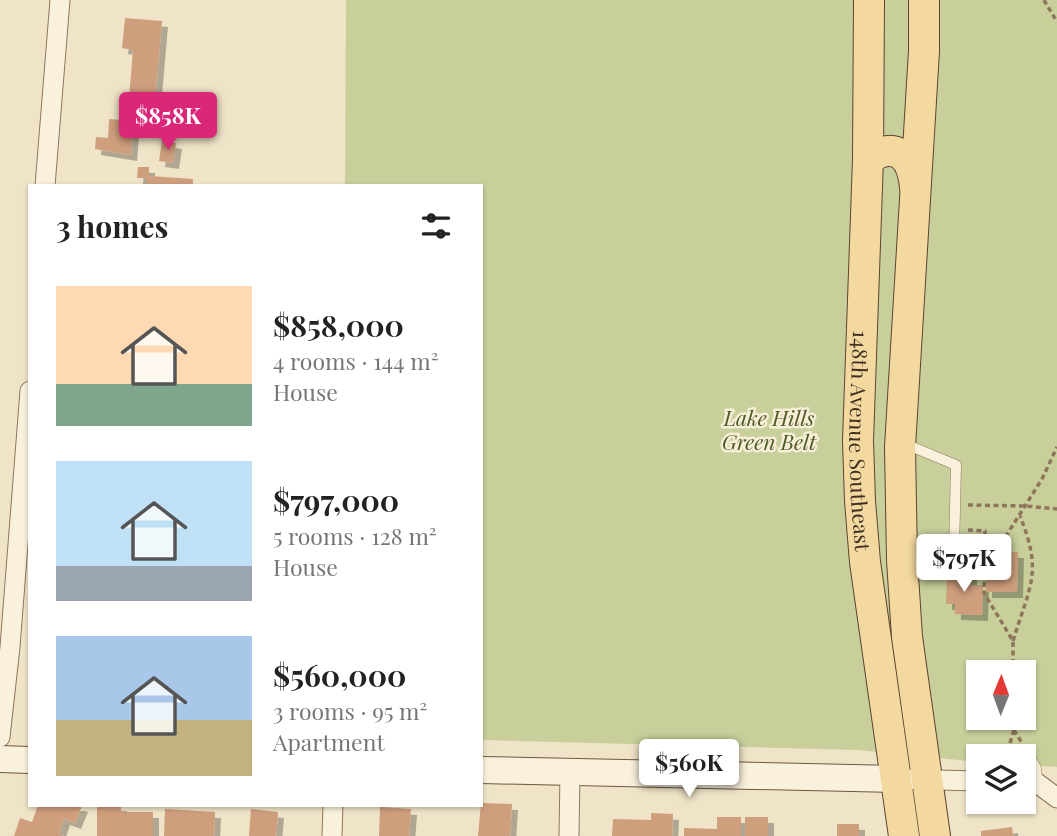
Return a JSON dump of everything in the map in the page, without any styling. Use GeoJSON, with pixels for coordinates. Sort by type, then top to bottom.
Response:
{"type":"FeatureCollection","features":[{"type":"Feature","properties":{"kind":"main road","name":"148th Avenue Southeast"},"geometry":{"type":"LineString","coordinates":[[869,0],[868,159],[858,441],[860,501],[865,562],[904,836]]}},
{"type":"Feature","properties":{"kind":"main road","name":"148th Avenue Southeast"},"geometry":{"type":"LineString","coordinates":[[924,0],[916,204],[900,447],[901,548],[907,637],[935,836]]}},
{"type":"Feature","properties":{"kind":"main road"},"geometry":{"type":"LineString","coordinates":[[868,159],[878,152],[889,150],[901,154],[913,170],[916,204]]}},
{"type":"Feature","properties":{"kind":"street"},"geometry":{"type":"LineString","coordinates":[[46,184],[60,0]]}},
{"type":"Feature","properties":{"kind":"street"},"geometry":{"type":"LineString","coordinates":[[0,737],[10,647],[28,417]]}},
{"type":"Feature","properties":{"kind":"street"},"geometry":{"type":"LineString","coordinates":[[0,759],[28,760]]}},
{"type":"Feature","properties":{"kind":"street"},"geometry":{"type":"LineString","coordinates":[[483,770],[966,781]]}},
{"type":"Feature","properties":{"kind":"street"},"geometry":{"type":"LineString","coordinates":[[569,836],[570,772]]}},
{"type":"Feature","properties":{"kind":"street"},"geometry":{"type":"LineString","coordinates":[[1036,786],[1056,796]]}},
{"type":"Feature","properties":{"kind":"street"},"geometry":{"type":"LineString","coordinates":[[332,836],[333,807]]}},
{"type":"Feature","properties":{"kind":"lane"},"geometry":{"type":"LineString","coordinates":[[900,447],[915,448],[956,465],[954,552]]}},
{"type":"Feature","properties":{"kind":"path"},"geometry":{"type":"LineString","coordinates":[[1044,0],[1057,22]]}},
{"type":"Feature","properties":{"kind":"path"},"geometry":{"type":"LineString","coordinates":[[984,543],[1001,544],[1042,479],[1057,447]]}},
{"type":"Feature","properties":{"kind":"path"},"geometry":{"type":"LineString","coordinates":[[955,505],[1057,509]]}},
{"type":"Feature","properties":{"kind":"path"},"geometry":{"type":"LineString","coordinates":[[1013,660],[1013,641],[1030,591],[1034,570],[1031,543],[1020,516]]}},
{"type":"Feature","properties":{"kind":"path"},"geometry":{"type":"LineString","coordinates":[[955,530],[985,531],[984,593],[1013,641]]}},
{"type":"Feature","properties":{"kind":"green space","name":"Lake Hills Green Belt"},"geometry":{"type":"Polygon","coordinates":[[[346,0],[1057,0],[1057,767],[1036,766],[1036,744],[966,744],[966,761],[858,750],[483,740],[483,184],[345,184],[346,0]]]}},
{"type":"Feature","properties":{"kind":"building"},"geometry":{"type":"Polygon","coordinates":[[[125,18],[162,21],[155,100],[129,98],[133,50],[122,48],[125,18]]]}},
{"type":"Feature","properties":{"kind":"building"},"geometry":{"type":"Polygon","coordinates":[[[109,119],[134,121],[131,155],[95,149],[96,137],[108,138],[109,119]]]}},
{"type":"Feature","properties":{"kind":"building"},"geometry":{"type":"Polygon","coordinates":[[[162,141],[176,143],[173,163],[159,161],[162,141]]]}},
{"type":"Feature","properties":{"kind":"building"},"geometry":{"type":"Polygon","coordinates":[[[138,167],[149,167],[149,179],[150,176],[193,179],[193,184],[146,184],[146,178],[137,178],[138,167]]]}},
{"type":"Feature","properties":{"kind":"building"},"geometry":{"type":"Polygon","coordinates":[[[987,552],[1018,552],[1017,592],[986,592],[987,552]]]}},
{"type":"Feature","properties":{"kind":"building"},"geometry":{"type":"Polygon","coordinates":[[[947,572],[971,573],[971,585],[983,585],[982,615],[955,614],[955,604],[946,604],[947,572]]]}},
{"type":"Feature","properties":{"kind":"building"},"geometry":{"type":"Polygon","coordinates":[[[483,803],[512,804],[510,836],[478,836],[483,803]]]}},
{"type":"Feature","properties":{"kind":"building"},"geometry":{"type":"Polygon","coordinates":[[[37,807],[82,807],[75,823],[64,819],[59,834],[64,836],[14,836],[20,818],[32,822],[37,807]]]}},
{"type":"Feature","properties":{"kind":"building"},"geometry":{"type":"Polygon","coordinates":[[[97,807],[121,807],[121,812],[153,812],[153,836],[97,836],[97,807]]]}},
{"type":"Feature","properties":{"kind":"building"},"geometry":{"type":"Polygon","coordinates":[[[380,807],[411,809],[409,836],[379,836],[380,807]]]}},
{"type":"Feature","properties":{"kind":"building"},"geometry":{"type":"Polygon","coordinates":[[[165,809],[215,812],[214,836],[164,836],[165,809]]]}},
{"type":"Feature","properties":{"kind":"building"},"geometry":{"type":"Polygon","coordinates":[[[251,809],[278,812],[276,836],[249,836],[251,809]]]}},
{"type":"Feature","properties":{"kind":"building"},"geometry":{"type":"Polygon","coordinates":[[[651,813],[673,814],[672,836],[612,836],[613,819],[651,820],[651,813]]]}},
{"type":"Feature","properties":{"kind":"building"},"geometry":{"type":"Polygon","coordinates":[[[717,817],[741,817],[741,836],[684,836],[684,828],[717,829],[717,817]]]}},
{"type":"Feature","properties":{"kind":"building"},"geometry":{"type":"Polygon","coordinates":[[[745,817],[768,817],[768,836],[745,836],[745,817]]]}},
{"type":"Feature","properties":{"kind":"building"},"geometry":{"type":"Polygon","coordinates":[[[837,824],[859,824],[859,836],[837,836],[837,824]]]}},
{"type":"Feature","properties":{"kind":"building"},"geometry":{"type":"Polygon","coordinates":[[[1012,827],[1013,836],[981,836],[981,831],[1012,827]]]}}]}
